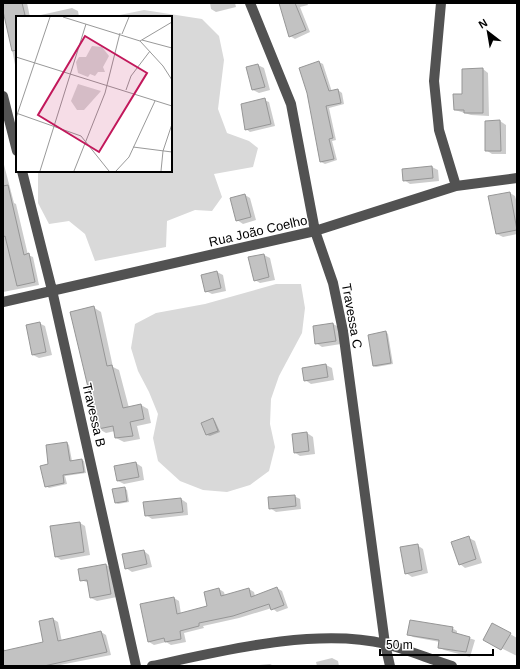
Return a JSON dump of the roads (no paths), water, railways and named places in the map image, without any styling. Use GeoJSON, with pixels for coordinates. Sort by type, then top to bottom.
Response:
{"type":"FeatureCollection","features":[{"type":"Feature","properties":{"kind":"street","name":"Travessa C"},"geometry":{"type":"LineString","coordinates":[[250,3],[291,104],[315,231],[333,283],[343,331],[385,644],[390,666]]}},
{"type":"Feature","properties":{"kind":"street"},"geometry":{"type":"LineString","coordinates":[[441,3],[434,81],[439,130],[456,186]]}},
{"type":"Feature","properties":{"kind":"street"},"geometry":{"type":"LineString","coordinates":[[3,96],[16,147]]}},
{"type":"Feature","properties":{"kind":"street","name":"Travessa B"},"geometry":{"type":"LineString","coordinates":[[22,172],[52,290],[136,666]]}},
{"type":"Feature","properties":{"kind":"street","name":"Rua João Coelho"},"geometry":{"type":"LineString","coordinates":[[3,302],[315,231],[456,186],[517,178]]}},
{"type":"Feature","properties":{"kind":"street"},"geometry":{"type":"LineString","coordinates":[[152,666],[243,647],[305,640],[347,639],[385,644],[452,666]]}}]}
